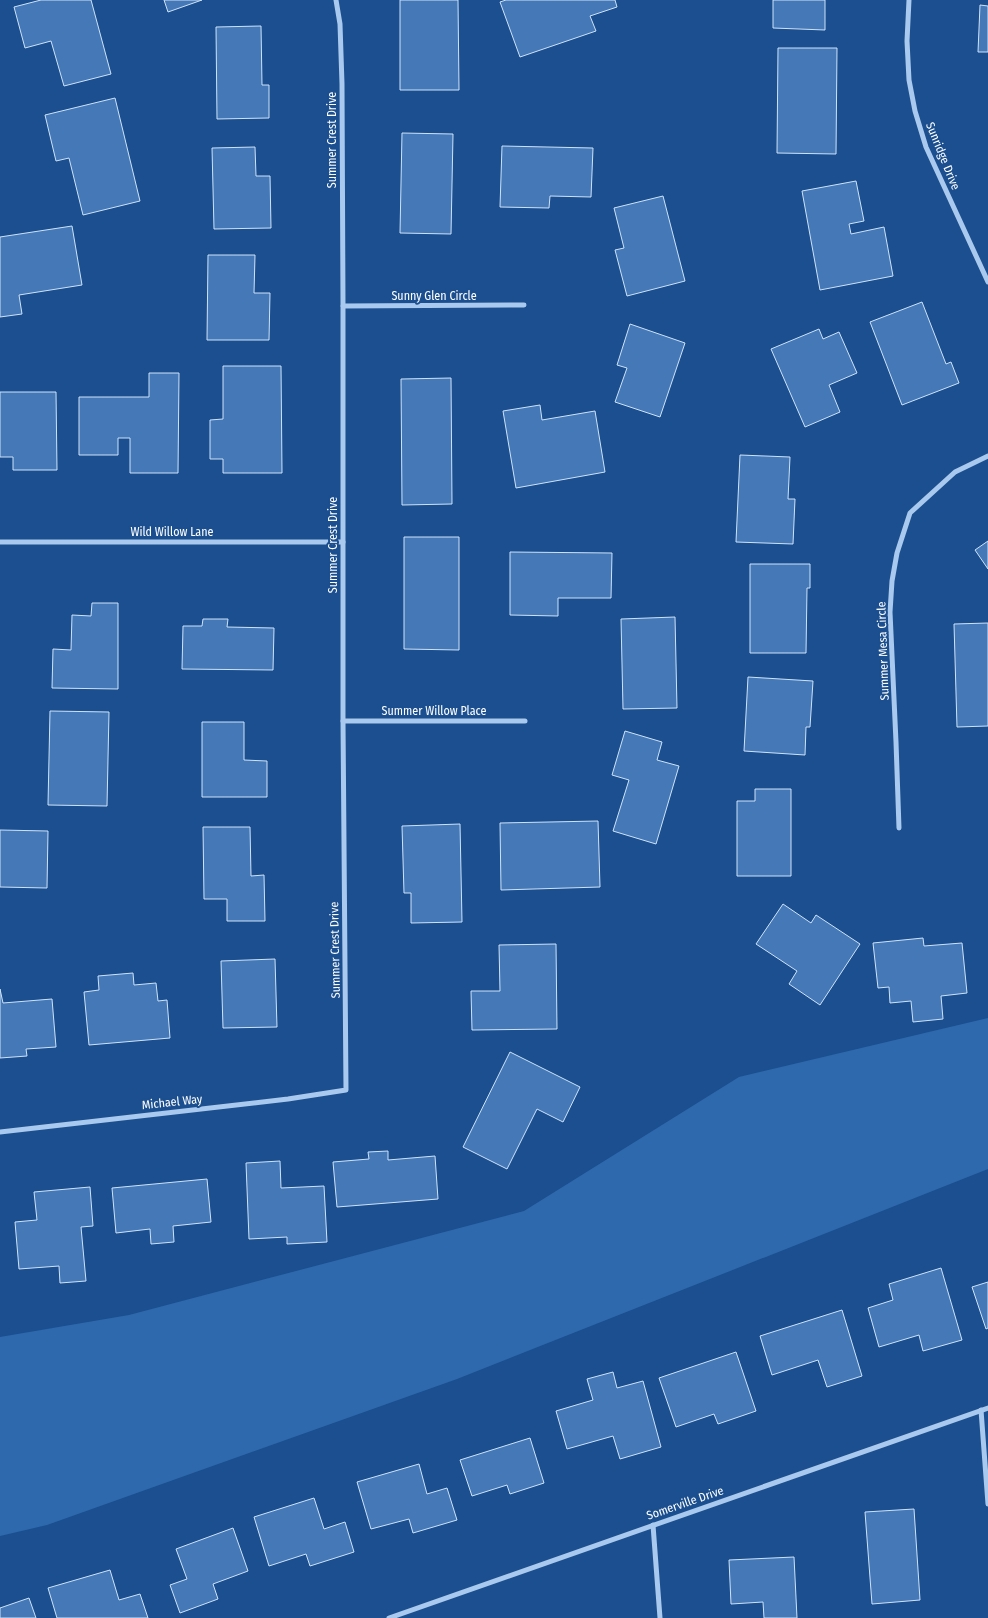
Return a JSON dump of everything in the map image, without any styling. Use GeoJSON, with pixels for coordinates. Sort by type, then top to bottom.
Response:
{"type":"FeatureCollection","features":[{"type":"Feature","properties":{"kind":"street","name":"Summer Crest Drive"},"geometry":{"type":"LineString","coordinates":[[336,0],[340,24],[342,84],[343,720],[346,1090]]}},
{"type":"Feature","properties":{"kind":"street","name":"Sunridge Drive"},"geometry":{"type":"LineString","coordinates":[[909,0],[907,41],[909,80],[915,111],[926,147],[988,282]]}},
{"type":"Feature","properties":{"kind":"street","name":"Sunny Glen Circle"},"geometry":{"type":"LineString","coordinates":[[343,306],[524,305]]}},
{"type":"Feature","properties":{"kind":"street","name":"Summer Mesa Circle"},"geometry":{"type":"LineString","coordinates":[[899,828],[890,612],[892,581],[897,553],[910,513],[955,472],[988,456]]}},
{"type":"Feature","properties":{"kind":"street","name":"Wild Willow Lane"},"geometry":{"type":"LineString","coordinates":[[0,542],[343,542]]}},
{"type":"Feature","properties":{"kind":"street","name":"Summer Willow Place"},"geometry":{"type":"LineString","coordinates":[[343,720],[525,721]]}},
{"type":"Feature","properties":{"kind":"street","name":"Michael Way"},"geometry":{"type":"LineString","coordinates":[[0,1132],[288,1100],[346,1090]]}},
{"type":"Feature","properties":{"kind":"street","name":"Somerville Drive"},"geometry":{"type":"LineString","coordinates":[[389,1618],[988,1408]]}},
{"type":"Feature","properties":{"kind":"street"},"geometry":{"type":"LineString","coordinates":[[981,1410],[988,1504]]}},
{"type":"Feature","properties":{"kind":"street"},"geometry":{"type":"LineString","coordinates":[[653,1525],[660,1618]]}},
{"type":"Feature","properties":{"kind":"shaded area"},"geometry":{"type":"Polygon","coordinates":[[[988,1018],[988,1169],[457,1379],[47,1525],[0,1536],[0,1337],[129,1315],[524,1211],[739,1077],[988,1018]]]}},
{"type":"Feature","properties":{"kind":"building"},"geometry":{"type":"Polygon","coordinates":[[[41,0],[91,0],[111,74],[64,86],[51,41],[25,48],[14,7],[41,0]]]}},
{"type":"Feature","properties":{"kind":"building"},"geometry":{"type":"Polygon","coordinates":[[[164,0],[202,0],[168,12],[164,0]]]}},
{"type":"Feature","properties":{"kind":"building"},"geometry":{"type":"Polygon","coordinates":[[[400,0],[458,0],[459,90],[400,90],[400,0]]]}},
{"type":"Feature","properties":{"kind":"building"},"geometry":{"type":"Polygon","coordinates":[[[506,0],[615,0],[617,7],[590,16],[596,31],[520,57],[500,2],[506,0]]]}},
{"type":"Feature","properties":{"kind":"building"},"geometry":{"type":"Polygon","coordinates":[[[773,0],[825,0],[825,30],[773,28],[773,0]]]}},
{"type":"Feature","properties":{"kind":"building"},"geometry":{"type":"Polygon","coordinates":[[[980,5],[988,6],[988,52],[978,52],[980,5]]]}},
{"type":"Feature","properties":{"kind":"building"},"geometry":{"type":"Polygon","coordinates":[[[261,26],[262,85],[269,85],[269,118],[217,119],[216,27],[261,26]]]}},
{"type":"Feature","properties":{"kind":"building"},"geometry":{"type":"Polygon","coordinates":[[[778,48],[837,48],[836,154],[777,153],[778,48]]]}},
{"type":"Feature","properties":{"kind":"building"},"geometry":{"type":"Polygon","coordinates":[[[115,98],[140,201],[83,215],[69,158],[56,161],[45,115],[115,98]]]}},
{"type":"Feature","properties":{"kind":"building"},"geometry":{"type":"Polygon","coordinates":[[[402,133],[453,134],[451,234],[400,233],[402,133]]]}},
{"type":"Feature","properties":{"kind":"building"},"geometry":{"type":"Polygon","coordinates":[[[502,146],[593,148],[591,197],[550,196],[549,208],[500,207],[502,146]]]}},
{"type":"Feature","properties":{"kind":"building"},"geometry":{"type":"Polygon","coordinates":[[[255,147],[256,176],[270,176],[271,228],[214,229],[212,148],[255,147]]]}},
{"type":"Feature","properties":{"kind":"building"},"geometry":{"type":"Polygon","coordinates":[[[856,181],[864,221],[849,224],[851,234],[884,227],[893,276],[820,290],[802,191],[856,181]]]}},
{"type":"Feature","properties":{"kind":"building"},"geometry":{"type":"Polygon","coordinates":[[[663,196],[685,281],[627,296],[615,250],[624,248],[614,208],[663,196]]]}},
{"type":"Feature","properties":{"kind":"building"},"geometry":{"type":"Polygon","coordinates":[[[72,226],[82,285],[19,295],[22,314],[0,317],[0,237],[72,226]]]}},
{"type":"Feature","properties":{"kind":"building"},"geometry":{"type":"Polygon","coordinates":[[[208,255],[255,255],[254,293],[270,293],[269,340],[207,340],[208,255]]]}},
{"type":"Feature","properties":{"kind":"building"},"geometry":{"type":"Polygon","coordinates":[[[922,302],[946,364],[951,362],[959,383],[902,405],[870,322],[922,302]]]}},
{"type":"Feature","properties":{"kind":"building"},"geometry":{"type":"Polygon","coordinates":[[[630,324],[685,343],[660,417],[615,402],[627,368],[617,365],[630,324]]]}},
{"type":"Feature","properties":{"kind":"building"},"geometry":{"type":"Polygon","coordinates":[[[819,329],[823,339],[839,332],[857,373],[829,385],[840,412],[805,427],[771,349],[819,329]]]}},
{"type":"Feature","properties":{"kind":"building"},"geometry":{"type":"Polygon","coordinates":[[[223,366],[281,366],[282,473],[223,473],[223,459],[210,459],[210,420],[223,419],[223,366]]]}},
{"type":"Feature","properties":{"kind":"building"},"geometry":{"type":"Polygon","coordinates":[[[149,373],[179,373],[178,473],[130,473],[130,438],[118,438],[118,455],[79,455],[79,397],[149,397],[149,373]]]}},
{"type":"Feature","properties":{"kind":"building"},"geometry":{"type":"Polygon","coordinates":[[[451,378],[452,504],[402,505],[401,379],[451,378]]]}},
{"type":"Feature","properties":{"kind":"building"},"geometry":{"type":"Polygon","coordinates":[[[0,392],[56,392],[57,470],[13,470],[13,457],[0,457],[0,392]]]}},
{"type":"Feature","properties":{"kind":"building"},"geometry":{"type":"Polygon","coordinates":[[[540,405],[542,420],[595,411],[605,472],[516,488],[503,411],[540,405]]]}},
{"type":"Feature","properties":{"kind":"building"},"geometry":{"type":"Polygon","coordinates":[[[740,455],[790,457],[788,499],[795,499],[793,544],[736,542],[740,455]]]}},
{"type":"Feature","properties":{"kind":"building"},"geometry":{"type":"Polygon","coordinates":[[[404,537],[459,537],[459,650],[404,649],[404,537]]]}},
{"type":"Feature","properties":{"kind":"building"},"geometry":{"type":"Polygon","coordinates":[[[988,541],[988,569],[975,550],[988,541]]]}},
{"type":"Feature","properties":{"kind":"building"},"geometry":{"type":"Polygon","coordinates":[[[510,552],[612,553],[611,598],[558,598],[558,616],[510,615],[510,552]]]}},
{"type":"Feature","properties":{"kind":"building"},"geometry":{"type":"Polygon","coordinates":[[[750,564],[810,564],[810,588],[807,588],[806,653],[750,653],[750,564]]]}},
{"type":"Feature","properties":{"kind":"building"},"geometry":{"type":"Polygon","coordinates":[[[92,603],[118,603],[118,689],[52,688],[53,649],[71,650],[72,615],[91,616],[92,603]]]}},
{"type":"Feature","properties":{"kind":"building"},"geometry":{"type":"Polygon","coordinates":[[[675,617],[677,708],[623,709],[621,619],[675,617]]]}},
{"type":"Feature","properties":{"kind":"building"},"geometry":{"type":"Polygon","coordinates":[[[203,619],[228,619],[227,627],[274,628],[273,670],[182,669],[183,626],[202,626],[203,619]]]}},
{"type":"Feature","properties":{"kind":"building"},"geometry":{"type":"Polygon","coordinates":[[[988,623],[988,726],[957,727],[954,624],[988,623]]]}},
{"type":"Feature","properties":{"kind":"building"},"geometry":{"type":"Polygon","coordinates":[[[748,677],[813,681],[810,727],[806,727],[805,755],[744,751],[748,677]]]}},
{"type":"Feature","properties":{"kind":"building"},"geometry":{"type":"Polygon","coordinates":[[[50,711],[109,712],[107,806],[48,805],[50,711]]]}},
{"type":"Feature","properties":{"kind":"building"},"geometry":{"type":"Polygon","coordinates":[[[202,722],[244,722],[244,760],[267,761],[267,797],[202,797],[202,722]]]}},
{"type":"Feature","properties":{"kind":"building"},"geometry":{"type":"Polygon","coordinates":[[[625,731],[662,742],[657,760],[679,766],[656,844],[613,831],[629,780],[612,775],[625,731]]]}},
{"type":"Feature","properties":{"kind":"building"},"geometry":{"type":"Polygon","coordinates":[[[755,789],[791,789],[791,876],[737,876],[737,801],[755,801],[755,789]]]}},
{"type":"Feature","properties":{"kind":"building"},"geometry":{"type":"Polygon","coordinates":[[[598,821],[600,887],[501,890],[500,823],[598,821]]]}},
{"type":"Feature","properties":{"kind":"building"},"geometry":{"type":"Polygon","coordinates":[[[460,824],[462,922],[411,923],[411,893],[404,893],[402,826],[460,824]]]}},
{"type":"Feature","properties":{"kind":"building"},"geometry":{"type":"Polygon","coordinates":[[[203,827],[250,827],[251,876],[264,875],[265,921],[227,921],[227,899],[204,899],[203,827]]]}},
{"type":"Feature","properties":{"kind":"building"},"geometry":{"type":"Polygon","coordinates":[[[0,830],[48,831],[47,888],[0,887],[0,830]]]}},
{"type":"Feature","properties":{"kind":"building"},"geometry":{"type":"Polygon","coordinates":[[[783,904],[811,923],[816,915],[860,944],[820,1005],[789,984],[797,971],[756,944],[783,904]]]}},
{"type":"Feature","properties":{"kind":"building"},"geometry":{"type":"Polygon","coordinates":[[[923,938],[924,946],[962,943],[967,993],[941,996],[943,1019],[913,1022],[911,1001],[890,1003],[889,987],[878,988],[873,943],[923,938]]]}},
{"type":"Feature","properties":{"kind":"building"},"geometry":{"type":"Polygon","coordinates":[[[556,944],[557,1029],[472,1030],[471,991],[500,991],[499,945],[556,944]]]}},
{"type":"Feature","properties":{"kind":"building"},"geometry":{"type":"Polygon","coordinates":[[[275,959],[277,1027],[223,1028],[221,961],[275,959]]]}},
{"type":"Feature","properties":{"kind":"building"},"geometry":{"type":"Polygon","coordinates":[[[133,973],[134,985],[156,983],[158,1001],[167,1000],[170,1038],[89,1045],[84,992],[99,990],[98,976],[133,973]]]}},
{"type":"Feature","properties":{"kind":"building"},"geometry":{"type":"Polygon","coordinates":[[[0,989],[3,1003],[52,999],[56,1047],[26,1049],[27,1056],[0,1058],[0,989]]]}},
{"type":"Feature","properties":{"kind":"building"},"geometry":{"type":"Polygon","coordinates":[[[510,1052],[580,1087],[563,1122],[537,1109],[507,1169],[463,1147],[510,1052]]]}},
{"type":"Feature","properties":{"kind":"building"},"geometry":{"type":"Polygon","coordinates":[[[388,1151],[388,1160],[435,1156],[438,1199],[337,1207],[333,1162],[369,1159],[368,1152],[388,1151]]]}},
{"type":"Feature","properties":{"kind":"building"},"geometry":{"type":"Polygon","coordinates":[[[280,1161],[281,1188],[324,1186],[327,1242],[287,1244],[287,1237],[249,1239],[246,1163],[280,1161]]]}},
{"type":"Feature","properties":{"kind":"building"},"geometry":{"type":"Polygon","coordinates":[[[207,1179],[211,1222],[173,1226],[174,1242],[151,1244],[150,1229],[116,1233],[112,1188],[207,1179]]]}},
{"type":"Feature","properties":{"kind":"building"},"geometry":{"type":"Polygon","coordinates":[[[90,1187],[93,1226],[81,1227],[86,1281],[60,1283],[59,1266],[19,1269],[15,1222],[37,1220],[34,1192],[90,1187]]]}},
{"type":"Feature","properties":{"kind":"building"},"geometry":{"type":"Polygon","coordinates":[[[941,1268],[962,1340],[923,1351],[919,1335],[879,1347],[868,1308],[893,1300],[889,1284],[941,1268]]]}},
{"type":"Feature","properties":{"kind":"building"},"geometry":{"type":"Polygon","coordinates":[[[988,1282],[988,1328],[986,1329],[972,1287],[988,1282]]]}},
{"type":"Feature","properties":{"kind":"building"},"geometry":{"type":"Polygon","coordinates":[[[842,1310],[862,1376],[827,1387],[818,1360],[772,1375],[760,1336],[842,1310]]]}},
{"type":"Feature","properties":{"kind":"building"},"geometry":{"type":"Polygon","coordinates":[[[736,1352],[756,1411],[718,1424],[714,1414],[676,1427],[659,1378],[736,1352]]]}},
{"type":"Feature","properties":{"kind":"building"},"geometry":{"type":"Polygon","coordinates":[[[613,1372],[617,1388],[643,1381],[661,1447],[620,1459],[613,1436],[567,1449],[556,1411],[593,1400],[587,1379],[613,1372]]]}},
{"type":"Feature","properties":{"kind":"building"},"geometry":{"type":"Polygon","coordinates":[[[530,1438],[544,1483],[510,1494],[507,1485],[472,1496],[460,1460],[530,1438]]]}},
{"type":"Feature","properties":{"kind":"building"},"geometry":{"type":"Polygon","coordinates":[[[419,1464],[427,1494],[447,1488],[457,1520],[413,1533],[409,1519],[371,1529],[357,1482],[419,1464]]]}},
{"type":"Feature","properties":{"kind":"building"},"geometry":{"type":"Polygon","coordinates":[[[314,1498],[324,1529],[345,1522],[354,1552],[310,1566],[306,1554],[269,1566],[254,1517],[314,1498]]]}},
{"type":"Feature","properties":{"kind":"building"},"geometry":{"type":"Polygon","coordinates":[[[914,1509],[920,1600],[872,1604],[865,1512],[914,1509]]]}},
{"type":"Feature","properties":{"kind":"building"},"geometry":{"type":"Polygon","coordinates":[[[233,1528],[248,1571],[213,1584],[218,1599],[180,1613],[170,1585],[187,1579],[176,1549],[233,1528]]]}},
{"type":"Feature","properties":{"kind":"building"},"geometry":{"type":"Polygon","coordinates":[[[794,1557],[797,1618],[764,1618],[763,1602],[731,1604],[729,1560],[794,1557]]]}},
{"type":"Feature","properties":{"kind":"building"},"geometry":{"type":"Polygon","coordinates":[[[110,1570],[119,1600],[140,1594],[148,1618],[57,1618],[48,1588],[110,1570]]]}},
{"type":"Feature","properties":{"kind":"building"},"geometry":{"type":"Polygon","coordinates":[[[29,1598],[36,1618],[0,1618],[0,1608],[29,1598]]]}}]}
